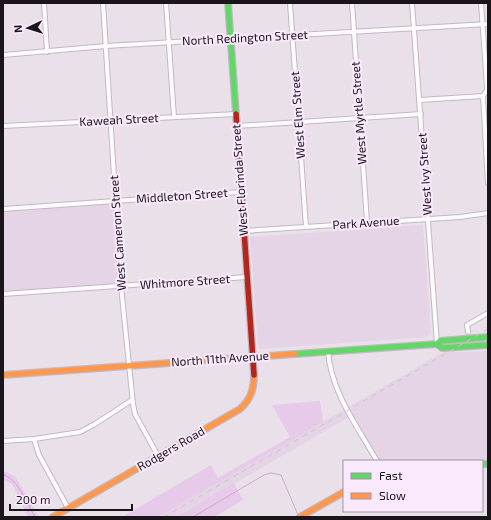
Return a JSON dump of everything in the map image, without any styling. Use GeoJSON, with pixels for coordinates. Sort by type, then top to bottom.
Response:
{"type":"FeatureCollection","features":[{"type":"Feature","properties":{"kind":"street"},"geometry":{"type":"LineString","coordinates":[[44,3],[47,52]]}},
{"type":"Feature","properties":{"kind":"street","name":"West Cameron Street"},"geometry":{"type":"LineString","coordinates":[[103,3],[121,286],[132,400],[135,414],[158,456]]}},
{"type":"Feature","properties":{"kind":"street"},"geometry":{"type":"LineString","coordinates":[[166,3],[174,117]]}},
{"type":"Feature","properties":{"kind":"street","name":"West Florinda Street"},"geometry":{"type":"LineString","coordinates":[[228,3],[253,357]]}},
{"type":"Feature","properties":{"kind":"street","name":"West Elm Street"},"geometry":{"type":"LineString","coordinates":[[290,3],[306,227]]}},
{"type":"Feature","properties":{"kind":"street","name":"West Myrtle Street"},"geometry":{"type":"LineString","coordinates":[[352,3],[367,222]]}},
{"type":"Feature","properties":{"kind":"street","name":"West Ivy Street"},"geometry":{"type":"LineString","coordinates":[[412,3],[437,344]]}},
{"type":"Feature","properties":{"kind":"street"},"geometry":{"type":"LineString","coordinates":[[481,3],[487,90],[483,96],[488,183]]}},
{"type":"Feature","properties":{"kind":"street","name":"North Redington Street"},"geometry":{"type":"LineString","coordinates":[[3,55],[106,46],[488,24]]}},
{"type":"Feature","properties":{"kind":"street"},"geometry":{"type":"LineString","coordinates":[[420,100],[483,96]]}},
{"type":"Feature","properties":{"kind":"street","name":"Kaweah Street"},"geometry":{"type":"LineString","coordinates":[[3,126],[236,114]]}},
{"type":"Feature","properties":{"kind":"street"},"geometry":{"type":"LineString","coordinates":[[237,126],[420,114]]}},
{"type":"Feature","properties":{"kind":"street","name":"Middleton Street"},"geometry":{"type":"LineString","coordinates":[[3,208],[241,192]]}},
{"type":"Feature","properties":{"kind":"street","name":"Park Avenue"},"geometry":{"type":"LineString","coordinates":[[244,232],[335,226],[367,222],[460,217],[488,213]]}},
{"type":"Feature","properties":{"kind":"street","name":"Whitmore Street"},"geometry":{"type":"LineString","coordinates":[[3,294],[247,277]]}},
{"type":"Feature","properties":{"kind":"street"},"geometry":{"type":"LineString","coordinates":[[468,332],[467,325],[488,313]]}},
{"type":"Feature","properties":{"kind":"street","name":"North 11th Avenue"},"geometry":{"type":"LineString","coordinates":[[3,375],[437,344],[440,341],[488,337]]}},
{"type":"Feature","properties":{"kind":"street","name":"North 11th Avenue"},"geometry":{"type":"LineString","coordinates":[[437,344],[442,348],[488,345]]}},
{"type":"Feature","properties":{"kind":"street"},"geometry":{"type":"LineString","coordinates":[[328,351],[330,367],[337,390],[376,460]]}},
{"type":"Feature","properties":{"kind":"street","name":"Rodgers Road"},"geometry":{"type":"LineString","coordinates":[[53,517],[244,406],[254,390],[253,357]]}},
{"type":"Feature","properties":{"kind":"street"},"geometry":{"type":"LineString","coordinates":[[3,440],[34,439],[80,432],[132,400]]}},
{"type":"Feature","properties":{"kind":"street"},"geometry":{"type":"LineString","coordinates":[[34,439],[39,455],[68,508]]}},
{"type":"Feature","properties":{"kind":"street"},"geometry":{"type":"LineString","coordinates":[[300,517],[343,493]]}},
{"type":"Feature","properties":{"kind":"shaded area"},"geometry":{"type":"Polygon","coordinates":[[[116,201],[121,286],[3,294],[3,209],[116,201]]]}},
{"type":"Feature","properties":{"kind":"shaded area"},"geometry":{"type":"Polygon","coordinates":[[[423,226],[431,333],[427,337],[260,349],[258,346],[250,237],[423,226]]]}},
{"type":"Feature","properties":{"kind":"shaded area"},"geometry":{"type":"Polygon","coordinates":[[[445,351],[488,351],[488,464],[483,464],[483,460],[378,460],[351,416],[177,517],[158,517],[445,351]]]}},
{"type":"Feature","properties":{"kind":"shaded area"},"geometry":{"type":"Polygon","coordinates":[[[320,401],[323,422],[158,517],[122,517],[211,465],[218,478],[290,437],[272,405],[320,401]]]}},
{"type":"Feature","properties":{"kind":"shaded area"},"geometry":{"type":"Polygon","coordinates":[[[3,471],[15,476],[39,517],[28,517],[12,484],[3,480],[3,471]]]}},
{"type":"Feature","properties":{"kind":"shaded area"},"geometry":{"type":"Polygon","coordinates":[[[234,483],[243,500],[214,517],[177,517],[234,483]]]}},
{"type":"Feature","properties":{"kind":"waterway"},"geometry":{"type":"LineString","coordinates":[[193,517],[264,475],[271,473],[281,475],[298,515]]}},
{"type":"Feature","properties":{"kind":"waterway"},"geometry":{"type":"LineString","coordinates":[[3,475],[8,477],[17,486],[35,517]]}},
{"type":"Feature","properties":{"kind":"railway"},"geometry":{"type":"LineString","coordinates":[[164,517],[488,329]]}},
{"type":"Feature","properties":{"kind":"traffic: fast"},"geometry":{"type":"LineString","coordinates":[[228,3],[236,114]]}},
{"type":"Feature","properties":{"kind":"traffic: fast"},"geometry":{"type":"LineString","coordinates":[[295,354],[437,344],[440,341],[488,337]]}},
{"type":"Feature","properties":{"kind":"traffic: fast"},"geometry":{"type":"LineString","coordinates":[[437,344],[442,348],[488,345]]}},
{"type":"Feature","properties":{"kind":"traffic: fast"},"geometry":{"type":"LineString","coordinates":[[483,464],[488,464]]}},
{"type":"Feature","properties":{"kind":"traffic: slow"},"geometry":{"type":"LineString","coordinates":[[3,375],[295,354]]}},
{"type":"Feature","properties":{"kind":"traffic: slow"},"geometry":{"type":"LineString","coordinates":[[53,517],[240,409],[251,394],[254,375]]}},
{"type":"Feature","properties":{"kind":"traffic: slow"},"geometry":{"type":"LineString","coordinates":[[300,517],[343,493]]}},
{"type":"Feature","properties":{"kind":"traffic: jam"},"geometry":{"type":"LineString","coordinates":[[236,114],[254,375]]}}]}
